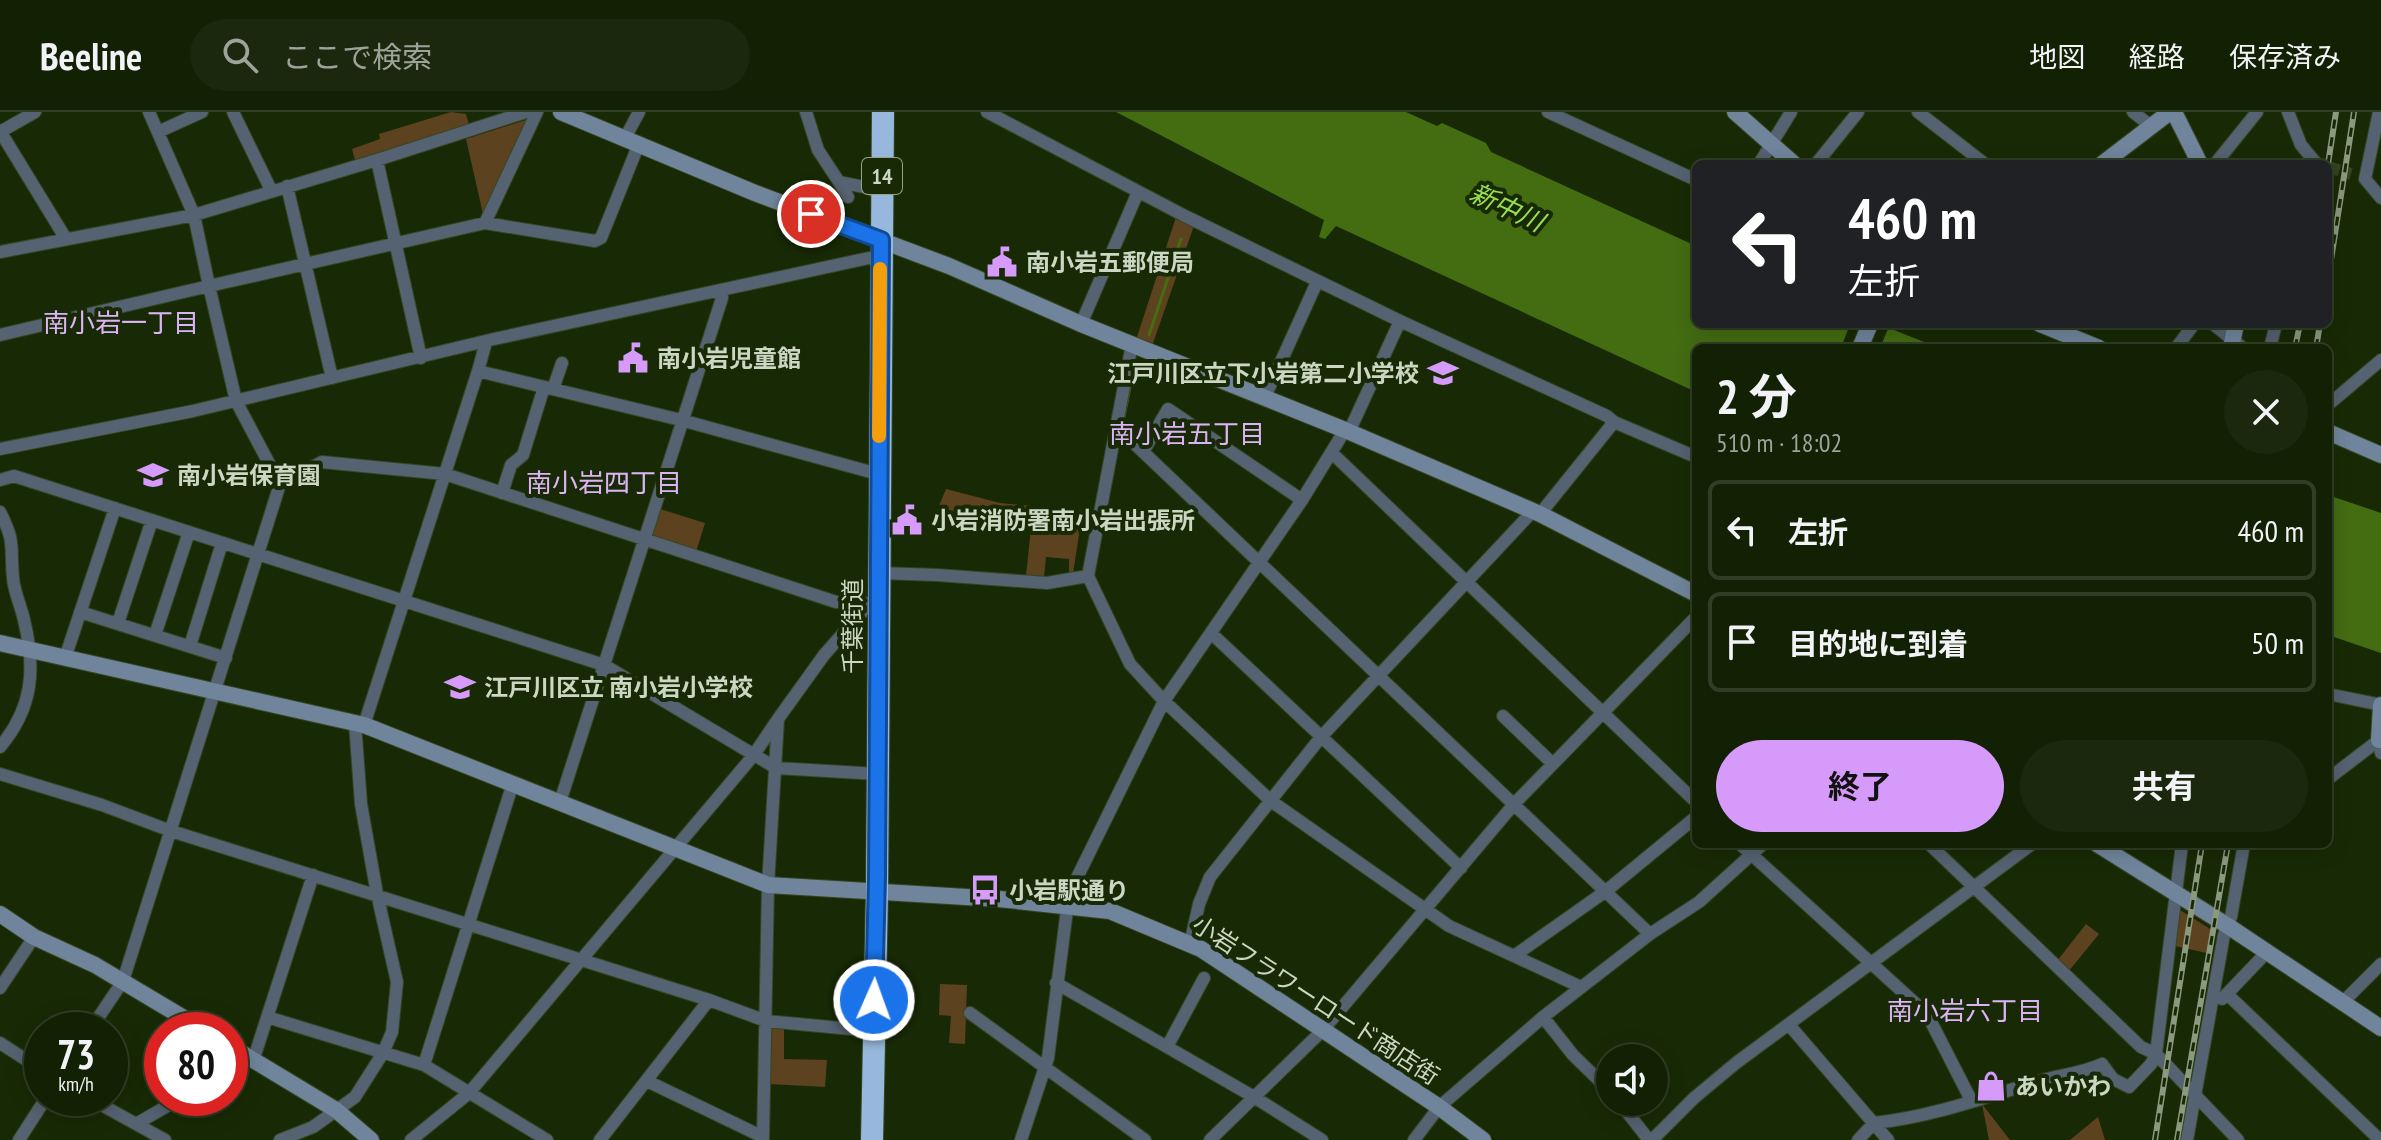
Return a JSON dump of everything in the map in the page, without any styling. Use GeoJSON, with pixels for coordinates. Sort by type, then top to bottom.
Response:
{"type":"FeatureCollection","features":[{"type":"Feature","properties":{"kind":"highway","name":"千葉街道"},"geometry":{"type":"LineString","coordinates":[[872,1140],[878,774],[874,603],[879,573],[883,112]]}},
{"type":"Feature","properties":{"kind":"street"},"geometry":{"type":"LineString","coordinates":[[35,112],[0,132],[66,239]]}},
{"type":"Feature","properties":{"kind":"street"},"geometry":{"type":"LineString","coordinates":[[149,112],[194,215],[236,401],[280,484]]}},
{"type":"Feature","properties":{"kind":"street"},"geometry":{"type":"LineString","coordinates":[[158,132],[202,112]]}},
{"type":"Feature","properties":{"kind":"street"},"geometry":{"type":"LineString","coordinates":[[233,112],[271,190]]}},
{"type":"Feature","properties":{"kind":"street"},"geometry":{"type":"LineString","coordinates":[[0,252],[194,215],[526,112]]}},
{"type":"Feature","properties":{"kind":"street"},"geometry":{"type":"LineString","coordinates":[[485,223],[537,112]]}},
{"type":"Feature","properties":{"kind":"street"},"geometry":{"type":"LineString","coordinates":[[561,112],[881,249],[949,266],[1081,324],[1347,431],[1537,512],[1692,592]]}},
{"type":"Feature","properties":{"kind":"street"},"geometry":{"type":"LineString","coordinates":[[0,335],[485,223],[595,241],[601,238],[639,112]]}},
{"type":"Feature","properties":{"kind":"street"},"geometry":{"type":"LineString","coordinates":[[806,112],[818,150],[848,197]]}},
{"type":"Feature","properties":{"kind":"street"},"geometry":{"type":"LineString","coordinates":[[987,112],[1317,282],[1607,416],[1614,422],[1692,455]]}},
{"type":"Feature","properties":{"kind":"street"},"geometry":{"type":"LineString","coordinates":[[1548,112],[1692,178]]}},
{"type":"Feature","properties":{"kind":"street"},"geometry":{"type":"LineString","coordinates":[[1735,112],[1789,160]]}},
{"type":"Feature","properties":{"kind":"street"},"geometry":{"type":"LineString","coordinates":[[1762,160],[1791,112]]}},
{"type":"Feature","properties":{"kind":"street"},"geometry":{"type":"LineString","coordinates":[[1819,160],[1858,112]]}},
{"type":"Feature","properties":{"kind":"street"},"geometry":{"type":"LineString","coordinates":[[1918,112],[1980,160]]}},
{"type":"Feature","properties":{"kind":"street"},"geometry":{"type":"LineString","coordinates":[[2133,112],[2151,126]]}},
{"type":"Feature","properties":{"kind":"street"},"geometry":{"type":"LineString","coordinates":[[2107,160],[2172,112],[2198,160]]}},
{"type":"Feature","properties":{"kind":"street"},"geometry":{"type":"LineString","coordinates":[[2218,160],[2257,112]]}},
{"type":"Feature","properties":{"kind":"street"},"geometry":{"type":"LineString","coordinates":[[2288,112],[2301,145],[2312,160]]}},
{"type":"Feature","properties":{"kind":"street"},"geometry":{"type":"LineString","coordinates":[[2365,179],[2379,112]]}},
{"type":"Feature","properties":{"kind":"street"},"geometry":{"type":"LineString","coordinates":[[377,160],[421,358]]}},
{"type":"Feature","properties":{"kind":"street"},"geometry":{"type":"LineString","coordinates":[[2351,174],[2365,179],[2381,198]]}},
{"type":"Feature","properties":{"kind":"street"},"geometry":{"type":"LineString","coordinates":[[839,182],[869,188],[882,196]]}},
{"type":"Feature","properties":{"kind":"street"},"geometry":{"type":"LineString","coordinates":[[287,186],[332,378]]}},
{"type":"Feature","properties":{"kind":"street"},"geometry":{"type":"LineString","coordinates":[[1081,324],[1138,192]]}},
{"type":"Feature","properties":{"kind":"street"},"geometry":{"type":"LineString","coordinates":[[0,449],[236,401],[486,342],[869,258],[881,249]]}},
{"type":"Feature","properties":{"kind":"street"},"geometry":{"type":"LineString","coordinates":[[1264,399],[1317,282]]}},
{"type":"Feature","properties":{"kind":"street"},"geometry":{"type":"LineString","coordinates":[[560,802],[722,290]]}},
{"type":"Feature","properties":{"kind":"street"},"geometry":{"type":"LineString","coordinates":[[1021,1140],[1046,1068],[1065,904],[1164,701],[1347,431],[1400,321]]}},
{"type":"Feature","properties":{"kind":"street"},"geometry":{"type":"LineString","coordinates":[[2050,328],[2089,344]]}},
{"type":"Feature","properties":{"kind":"street"},"geometry":{"type":"LineString","coordinates":[[280,1140],[313,1127],[355,1097],[383,1053],[392,1032],[397,982],[361,804],[360,724],[403,602],[486,342]]}},
{"type":"Feature","properties":{"kind":"street"},"geometry":{"type":"LineString","coordinates":[[1132,344],[1088,576],[1130,664],[1164,701],[1271,801],[1464,934],[1581,987]]}},
{"type":"Feature","properties":{"kind":"street"},"geometry":{"type":"LineString","coordinates":[[2332,402],[2381,360]]}},
{"type":"Feature","properties":{"kind":"street"},"geometry":{"type":"LineString","coordinates":[[502,493],[511,465],[523,455],[548,388],[562,363]]}},
{"type":"Feature","properties":{"kind":"street"},"geometry":{"type":"LineString","coordinates":[[478,371],[681,420],[878,474]]}},
{"type":"Feature","properties":{"kind":"street"},"geometry":{"type":"LineString","coordinates":[[1143,452],[1168,409],[1302,500]]}},
{"type":"Feature","properties":{"kind":"street"},"geometry":{"type":"LineString","coordinates":[[1190,944],[1199,904],[1210,877],[1321,737],[1537,512],[1614,422]]}},
{"type":"Feature","properties":{"kind":"street"},"geometry":{"type":"LineString","coordinates":[[1115,428],[1515,803],[1650,934]]}},
{"type":"Feature","properties":{"kind":"street"},"geometry":{"type":"LineString","coordinates":[[2332,434],[2381,455]]}},
{"type":"Feature","properties":{"kind":"street"},"geometry":{"type":"LineString","coordinates":[[2351,441],[2381,447]]}},
{"type":"Feature","properties":{"kind":"street"},"geometry":{"type":"LineString","coordinates":[[1332,453],[1692,798]]}},
{"type":"Feature","properties":{"kind":"street"},"geometry":{"type":"LineString","coordinates":[[102,1012],[123,981],[280,484],[322,462],[445,474],[836,602],[874,603]]}},
{"type":"Feature","properties":{"kind":"street"},"geometry":{"type":"LineString","coordinates":[[0,480],[14,476],[604,665],[776,768],[878,774]]}},
{"type":"Feature","properties":{"kind":"street"},"geometry":{"type":"LineString","coordinates":[[65,658],[115,508]]}},
{"type":"Feature","properties":{"kind":"street"},"geometry":{"type":"LineString","coordinates":[[0,512],[11,534],[13,580],[25,623],[32,673],[26,705],[17,727],[0,747]]}},
{"type":"Feature","properties":{"kind":"street"},"geometry":{"type":"LineString","coordinates":[[118,623],[152,520]]}},
{"type":"Feature","properties":{"kind":"street"},"geometry":{"type":"LineString","coordinates":[[155,635],[189,532]]}},
{"type":"Feature","properties":{"kind":"street"},"geometry":{"type":"LineString","coordinates":[[190,646],[222,543]]}},
{"type":"Feature","properties":{"kind":"street"},"geometry":{"type":"LineString","coordinates":[[879,573],[1047,583],[1088,576]]}},
{"type":"Feature","properties":{"kind":"street"},"geometry":{"type":"LineString","coordinates":[[411,1140],[469,1093],[753,756],[824,655],[874,603]]}},
{"type":"Feature","properties":{"kind":"street"},"geometry":{"type":"LineString","coordinates":[[80,612],[226,658]]}},
{"type":"Feature","properties":{"kind":"street"},"geometry":{"type":"LineString","coordinates":[[1210,1140],[1323,1030],[1515,803],[1692,621]]}},
{"type":"Feature","properties":{"kind":"street"},"geometry":{"type":"LineString","coordinates":[[1211,633],[1461,868]]}},
{"type":"Feature","properties":{"kind":"street","name":"小岩フラワーロード商店街"},"geometry":{"type":"LineString","coordinates":[[0,643],[360,724],[768,885],[1065,904],[1110,911],[1190,944],[1439,1107],[1483,1140]]}},
{"type":"Feature","properties":{"kind":"street"},"geometry":{"type":"LineString","coordinates":[[2332,695],[2381,705],[2380,746],[2332,776]]}},
{"type":"Feature","properties":{"kind":"street"},"geometry":{"type":"LineString","coordinates":[[1503,716],[1553,764]]}},
{"type":"Feature","properties":{"kind":"street"},"geometry":{"type":"LineString","coordinates":[[647,1081],[763,1139],[768,885],[778,719]]}},
{"type":"Feature","properties":{"kind":"street"},"geometry":{"type":"LineString","coordinates":[[0,774],[709,1000],[766,1021],[873,1031]]}},
{"type":"Feature","properties":{"kind":"street"},"geometry":{"type":"LineString","coordinates":[[424,1065],[513,783]]}},
{"type":"Feature","properties":{"kind":"street"},"geometry":{"type":"LineString","coordinates":[[1514,956],[1606,891],[1692,820]]}},
{"type":"Feature","properties":{"kind":"street"},"geometry":{"type":"LineString","coordinates":[[1744,848],[1927,1014],[1971,1100]]}},
{"type":"Feature","properties":{"kind":"street"},"geometry":{"type":"LineString","coordinates":[[1414,1140],[1439,1107],[1543,1017],[1650,934],[1699,902],[1759,848]]}},
{"type":"Feature","properties":{"kind":"street"},"geometry":{"type":"LineString","coordinates":[[1933,848],[2141,1047],[2156,1054],[2238,1140]]}},
{"type":"Feature","properties":{"kind":"street"},"geometry":{"type":"LineString","coordinates":[[1630,1116],[1650,1140],[1715,1081],[2027,848]]}},
{"type":"Feature","properties":{"kind":"street"},"geometry":{"type":"LineString","coordinates":[[2103,848],[2381,1028]]}},
{"type":"Feature","properties":{"kind":"street"},"geometry":{"type":"LineString","coordinates":[[1858,1140],[1874,1123],[1921,1117],[2039,1081],[2083,1073],[2102,1064],[2113,1079],[2129,1087],[2151,1064],[2156,1054],[2181,848]]}},
{"type":"Feature","properties":{"kind":"street"},"geometry":{"type":"LineString","coordinates":[[2187,1140],[2243,848]]}},
{"type":"Feature","properties":{"kind":"street"},"geometry":{"type":"LineString","coordinates":[[249,1058],[255,1055],[313,875]]}},
{"type":"Feature","properties":{"kind":"street"},"geometry":{"type":"LineString","coordinates":[[0,914],[34,937],[95,965],[174,1012]]}},
{"type":"Feature","properties":{"kind":"street"},"geometry":{"type":"LineString","coordinates":[[0,988],[34,937]]}},
{"type":"Feature","properties":{"kind":"street"},"geometry":{"type":"LineString","coordinates":[[2213,1003],[2227,994],[2267,952]]}},
{"type":"Feature","properties":{"kind":"street"},"geometry":{"type":"LineString","coordinates":[[2343,1002],[2381,964]]}},
{"type":"Feature","properties":{"kind":"street"},"geometry":{"type":"LineString","coordinates":[[1167,1047],[1204,978]]}},
{"type":"Feature","properties":{"kind":"street"},"geometry":{"type":"LineString","coordinates":[[1056,983],[1254,1097],[1322,1140]]}},
{"type":"Feature","properties":{"kind":"street"},"geometry":{"type":"LineString","coordinates":[[2227,994],[2380,1140]]}},
{"type":"Feature","properties":{"kind":"street"},"geometry":{"type":"LineString","coordinates":[[600,1140],[709,1000]]}},
{"type":"Feature","properties":{"kind":"street"},"geometry":{"type":"LineString","coordinates":[[970,1013],[1145,1140]]}},
{"type":"Feature","properties":{"kind":"street"},"geometry":{"type":"LineString","coordinates":[[267,1017],[424,1065],[547,1140]]}},
{"type":"Feature","properties":{"kind":"street"},"geometry":{"type":"LineString","coordinates":[[1543,1017],[1573,1055],[1596,1077]]}},
{"type":"Feature","properties":{"kind":"street"},"geometry":{"type":"LineString","coordinates":[[1790,1026],[1888,1140]]}},
{"type":"Feature","properties":{"kind":"street"},"geometry":{"type":"LineString","coordinates":[[0,1043],[24,1058]]}},
{"type":"Feature","properties":{"kind":"street"},"geometry":{"type":"LineString","coordinates":[[249,1058],[336,1110],[371,1140]]}},
{"type":"Feature","properties":{"kind":"street"},"geometry":{"type":"LineString","coordinates":[[19,1140],[34,1116]]}},
{"type":"Feature","properties":{"kind":"street"},"geometry":{"type":"LineString","coordinates":[[122,1116],[165,1140]]}},
{"type":"Feature","properties":{"kind":"street"},"geometry":{"type":"LineString","coordinates":[[136,1124],[150,1116]]}},
{"type":"Feature","properties":{"kind":"shaded area"},"geometry":{"type":"Polygon","coordinates":[[[451,112],[466,114],[469,125],[355,160],[352,149],[380,139],[379,134],[451,112]]]}},
{"type":"Feature","properties":{"kind":"shaded area"},"geometry":{"type":"Polygon","coordinates":[[[527,121],[483,214],[466,139],[527,121]]]}},
{"type":"Feature","properties":{"kind":"shaded area"},"geometry":{"type":"Polygon","coordinates":[[[1177,214],[1195,223],[1152,346],[1136,340],[1177,214]]]}},
{"type":"Feature","properties":{"kind":"shaded area"},"geometry":{"type":"Polygon","coordinates":[[[946,489],[1000,503],[1099,512],[1095,531],[1080,528],[1073,574],[1069,575],[1069,559],[1046,557],[1044,577],[1026,576],[1031,528],[937,511],[946,489]]]}},
{"type":"Feature","properties":{"kind":"shaded area"},"geometry":{"type":"Polygon","coordinates":[[[657,508],[705,523],[696,552],[647,536],[657,508]]]}},
{"type":"Feature","properties":{"kind":"shaded area"},"geometry":{"type":"Polygon","coordinates":[[[2180,910],[2215,932],[2211,954],[2175,946],[2180,910]]]}},
{"type":"Feature","properties":{"kind":"shaded area"},"geometry":{"type":"Polygon","coordinates":[[[2086,924],[2099,934],[2068,972],[2057,961],[2086,924]]]}},
{"type":"Feature","properties":{"kind":"shaded area"},"geometry":{"type":"Polygon","coordinates":[[[940,984],[967,985],[965,1044],[949,1043],[951,1016],[939,1015],[940,984]]]}},
{"type":"Feature","properties":{"kind":"shaded area"},"geometry":{"type":"Polygon","coordinates":[[[770,1026],[784,1027],[784,1059],[827,1060],[825,1087],[769,1084],[770,1026]]]}},
{"type":"Feature","properties":{"kind":"shaded area"},"geometry":{"type":"Polygon","coordinates":[[[1982,1104],[2010,1140],[1989,1140],[1982,1104]]]}},
{"type":"Feature","properties":{"kind":"shaded area"},"geometry":{"type":"Polygon","coordinates":[[[2098,1117],[2105,1140],[2070,1140],[2098,1117]]]}},
{"type":"Feature","properties":{"kind":"water","name":"新中川"},"geometry":{"type":"Polygon","coordinates":[[[1116,112],[1406,112],[1437,126],[1442,123],[1486,143],[1491,152],[1692,244],[1692,328],[1889,328],[1929,344],[1692,344],[1692,390],[1336,226],[1325,239],[1319,237],[1324,220],[1116,112]]]}},
{"type":"Feature","properties":{"kind":"water"},"geometry":{"type":"Polygon","coordinates":[[[2332,496],[2381,513],[2381,653],[2332,636],[2332,496]]]}},
{"type":"Feature","properties":{"kind":"pier"},"geometry":{"type":"Polygon","coordinates":[[[1848,328],[1888,328],[1882,344],[1842,344],[1848,328]]]}},
{"type":"Feature","properties":{"kind":"waterway"},"geometry":{"type":"LineString","coordinates":[[1149,335],[1181,239]]}},
{"type":"Feature","properties":{"kind":"waterway"},"geometry":{"type":"LineString","coordinates":[[1124,417],[1132,377]]}},
{"type":"Feature","properties":{"kind":"tunnel"},"geometry":{"type":"LineString","coordinates":[[2332,168],[2351,174]]}},
{"type":"Feature","properties":{"kind":"railway"},"geometry":{"type":"LineString","coordinates":[[2329,160],[2336,112]]}},
{"type":"Feature","properties":{"kind":"railway"},"geometry":{"type":"LineString","coordinates":[[2332,253],[2354,112]]}},
{"type":"Feature","properties":{"kind":"railway"},"geometry":{"type":"LineString","coordinates":[[2296,344],[2299,328]]}},
{"type":"Feature","properties":{"kind":"railway"},"geometry":{"type":"LineString","coordinates":[[2317,344],[2319,328]]}},
{"type":"Feature","properties":{"kind":"railway"},"geometry":{"type":"LineString","coordinates":[[2155,1140],[2201,848]]}},
{"type":"Feature","properties":{"kind":"railway"},"geometry":{"type":"LineString","coordinates":[[2177,1140],[2227,848]]}},
{"type":"Feature","properties":{"kind":"slow traffic"},"geometry":{"type":"LineString","coordinates":[[879,436],[880,269]]}},
{"type":"Feature","properties":{"kind":"place","name":"南小岩五郵便局"},"geometry":{"type":"Point","coordinates":[1002,262]}},
{"type":"Feature","properties":{"kind":"place","name":"南小岩児童館"},"geometry":{"type":"Point","coordinates":[633,358]}},
{"type":"Feature","properties":{"kind":"place","name":"江戸川区立下小岩第二小学校"},"geometry":{"type":"Point","coordinates":[1443,373]}},
{"type":"Feature","properties":{"kind":"place","name":"南小岩保育園"},"geometry":{"type":"Point","coordinates":[153,475]}},
{"type":"Feature","properties":{"kind":"place","name":"小岩消防署南小岩出張所"},"geometry":{"type":"Point","coordinates":[907,520]}},
{"type":"Feature","properties":{"kind":"place","name":"江戸川区立 南小岩小学校"},"geometry":{"type":"Point","coordinates":[460,687]}},
{"type":"Feature","properties":{"kind":"place","name":"小岩駅通り"},"geometry":{"type":"Point","coordinates":[985,890]}},
{"type":"Feature","properties":{"kind":"place","name":"あいかわ"},"geometry":{"type":"Point","coordinates":[1991,1086]}},
{"type":"Feature","properties":{"kind":"district","name":"南小岩一丁目"},"geometry":{"type":"Point","coordinates":[121,322]}},
{"type":"Feature","properties":{"kind":"district","name":"南小岩五丁目"},"geometry":{"type":"Point","coordinates":[1187,433]}},
{"type":"Feature","properties":{"kind":"district","name":"南小岩四丁目"},"geometry":{"type":"Point","coordinates":[604,482]}},
{"type":"Feature","properties":{"kind":"district","name":"南小岩六丁目"},"geometry":{"type":"Point","coordinates":[1965,1010]}},
{"type":"Feature","properties":{"kind":"route"},"geometry":{"type":"LineString","coordinates":[[811,214],[881,240],[874,1000]]}}]}
